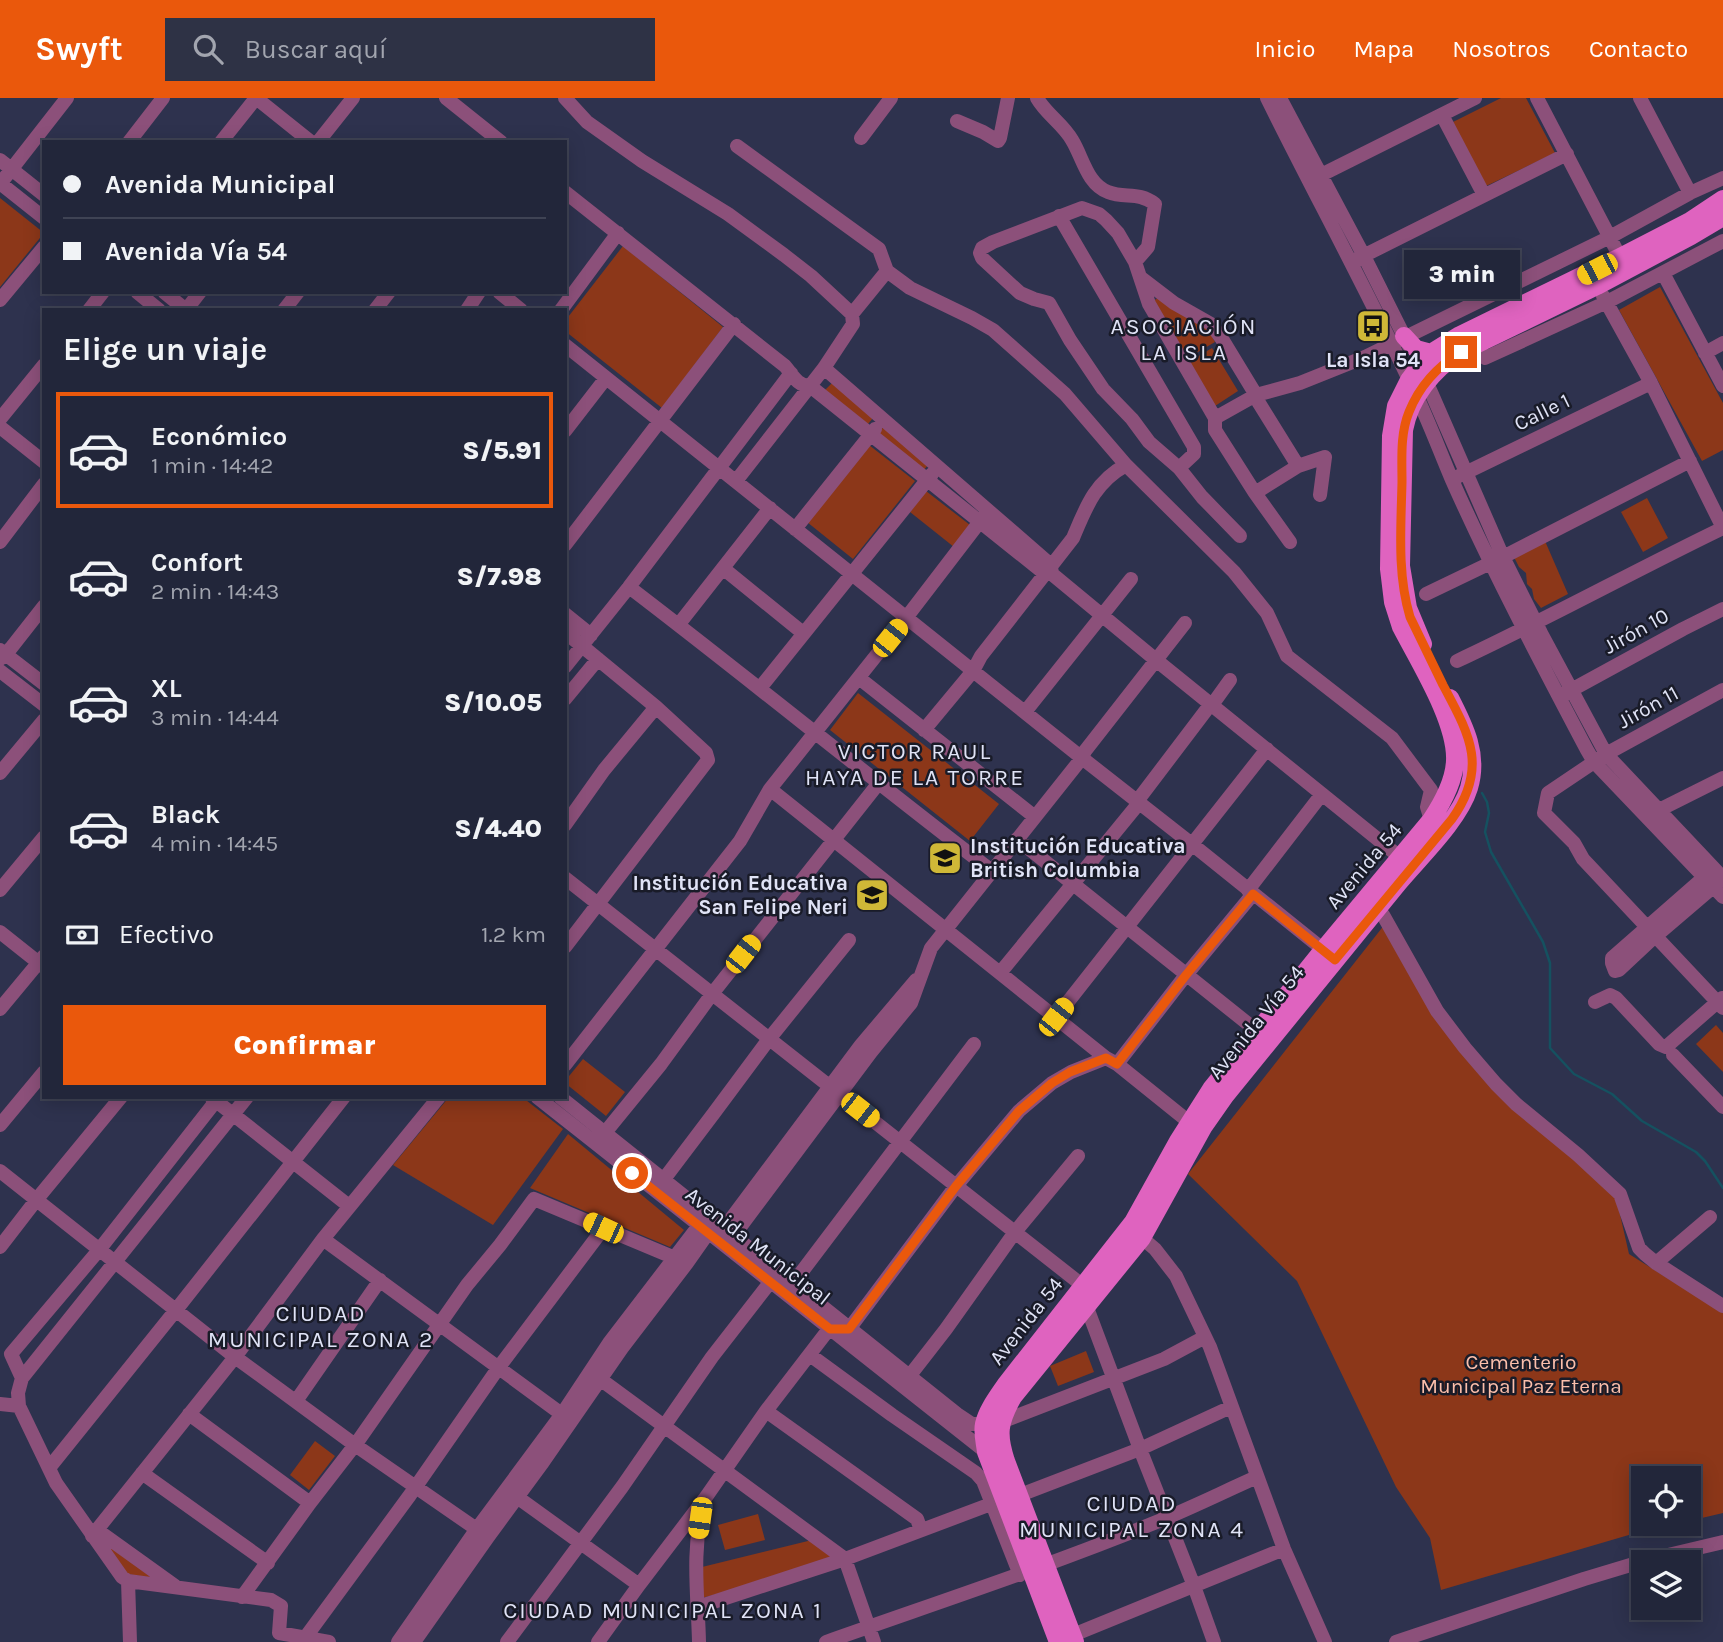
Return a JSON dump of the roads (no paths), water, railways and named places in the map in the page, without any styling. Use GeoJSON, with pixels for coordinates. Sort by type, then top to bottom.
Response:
{"type":"FeatureCollection","features":[{"type":"Feature","properties":{"kind":"main road","name":"Avenida 54"},"geometry":{"type":"LineString","coordinates":[[992,1423],[995,1400],[1133,1222],[1189,1122],[1211,1089],[1257,1031],[1329,955],[1432,820],[1451,781],[1455,746],[1448,721],[1396,614],[1389,569],[1389,477],[1392,423],[1396,406],[1418,381],[1432,353],[1460,335],[1620,257],[1690,220],[1723,199]]}},
{"type":"Feature","properties":{"kind":"main road","name":"Avenida Vía 54"},"geometry":{"type":"LineString","coordinates":[[992,1423],[1142,1238],[1204,1126],[1329,955],[1377,909],[1439,836],[1461,807],[1469,788],[1473,758],[1468,736],[1418,634],[1405,598],[1401,566],[1403,444],[1406,421],[1418,381],[1448,360],[1480,351],[1597,286],[1721,229]]}},
{"type":"Feature","properties":{"kind":"main road"},"geometry":{"type":"LineString","coordinates":[[1398,340],[1432,353]]}},
{"type":"Feature","properties":{"kind":"main road"},"geometry":{"type":"LineString","coordinates":[[992,1423],[986,1452],[1062,1640]]}},
{"type":"Feature","properties":{"kind":"main road"},"geometry":{"type":"LineString","coordinates":[[992,1423],[1020,1495],[1032,1570]]}},
{"type":"Feature","properties":{"kind":"street"},"geometry":{"type":"LineString","coordinates":[[42,216],[0,183],[6,164],[66,98]]}},
{"type":"Feature","properties":{"kind":"street"},"geometry":{"type":"LineString","coordinates":[[131,140],[163,98]]}},
{"type":"Feature","properties":{"kind":"street"},"geometry":{"type":"LineString","coordinates":[[223,140],[256,98],[308,140]]}},
{"type":"Feature","properties":{"kind":"street"},"geometry":{"type":"LineString","coordinates":[[320,140],[353,98]]}},
{"type":"Feature","properties":{"kind":"street"},"geometry":{"type":"LineString","coordinates":[[446,98],[498,140]]}},
{"type":"Feature","properties":{"kind":"street"},"geometry":{"type":"LineString","coordinates":[[565,98],[587,122],[642,161],[728,214],[784,255],[852,314],[853,324],[824,368],[736,481]]}},
{"type":"Feature","properties":{"kind":"street"},"geometry":{"type":"LineString","coordinates":[[861,138],[891,98]]}},
{"type":"Feature","properties":{"kind":"street"},"geometry":{"type":"LineString","coordinates":[[957,121],[998,141],[1008,98]]}},
{"type":"Feature","properties":{"kind":"street"},"geometry":{"type":"LineString","coordinates":[[1037,98],[1071,137],[1090,177],[1098,186],[1110,193],[1147,198],[1155,204],[1148,247],[1137,269]]}},
{"type":"Feature","properties":{"kind":"street"},"geometry":{"type":"LineString","coordinates":[[1315,178],[1475,98]]}},
{"type":"Feature","properties":{"kind":"street"},"geometry":{"type":"LineString","coordinates":[[1537,98],[1620,257]]}},
{"type":"Feature","properties":{"kind":"street"},"geometry":{"type":"LineString","coordinates":[[1640,98],[1690,193]]}},
{"type":"Feature","properties":{"kind":"street"},"geometry":{"type":"LineString","coordinates":[[1273,99],[1466,473],[1497,560]]}},
{"type":"Feature","properties":{"kind":"street"},"geometry":{"type":"LineString","coordinates":[[1442,115],[1484,195]]}},
{"type":"Feature","properties":{"kind":"street"},"geometry":{"type":"LineString","coordinates":[[737,146],[879,248],[887,271],[909,288],[993,330],[1065,394],[1126,465],[1234,572],[1267,614],[1287,656],[1392,738],[1431,790],[1427,807],[1432,820]]}},
{"type":"Feature","properties":{"kind":"street"},"geometry":{"type":"LineString","coordinates":[[1357,259],[1567,154]]}},
{"type":"Feature","properties":{"kind":"street"},"geometry":{"type":"LineString","coordinates":[[6,164],[42,193]]}},
{"type":"Feature","properties":{"kind":"street"},"geometry":{"type":"LineString","coordinates":[[1215,418],[1256,395],[1300,383],[1398,340],[1610,237],[1723,178]]}},
{"type":"Feature","properties":{"kind":"street"},"geometry":{"type":"LineString","coordinates":[[567,194],[734,324],[785,366],[798,382],[810,386],[927,480],[984,517],[1401,858]]}},
{"type":"Feature","properties":{"kind":"street"},"geometry":{"type":"LineString","coordinates":[[1240,536],[1178,468],[1149,442],[1132,419],[1103,389],[1049,303],[1020,293],[982,258],[982,248],[1082,208],[1099,214],[1106,220],[1118,233],[1137,269],[1149,304],[1215,418],[1216,430],[1255,493],[1290,542]]}},
{"type":"Feature","properties":{"kind":"street"},"geometry":{"type":"LineString","coordinates":[[1059,216],[1195,447],[1194,454],[1178,468]]}},
{"type":"Feature","properties":{"kind":"street"},"geometry":{"type":"LineString","coordinates":[[1480,351],[1607,302],[1663,274],[1721,229]]}},
{"type":"Feature","properties":{"kind":"street"},"geometry":{"type":"LineString","coordinates":[[562,308],[618,233]]}},
{"type":"Feature","properties":{"kind":"street"},"geometry":{"type":"LineString","coordinates":[[0,300],[42,249]]}},
{"type":"Feature","properties":{"kind":"street"},"geometry":{"type":"LineString","coordinates":[[1137,269],[1174,303],[1211,324],[1298,466]]}},
{"type":"Feature","properties":{"kind":"street"},"geometry":{"type":"LineString","coordinates":[[852,314],[887,271]]}},
{"type":"Feature","properties":{"kind":"street"},"geometry":{"type":"LineString","coordinates":[[1663,274],[1723,386]]}},
{"type":"Feature","properties":{"kind":"street"},"geometry":{"type":"LineString","coordinates":[[1457,661],[1723,528],[1651,383],[1597,286]]}},
{"type":"Feature","properties":{"kind":"street"},"geometry":{"type":"LineString","coordinates":[[91,308],[101,294]]}},
{"type":"Feature","properties":{"kind":"street"},"geometry":{"type":"LineString","coordinates":[[139,294],[157,308]]}},
{"type":"Feature","properties":{"kind":"street"},"geometry":{"type":"LineString","coordinates":[[166,294],[184,308]]}},
{"type":"Feature","properties":{"kind":"street"},"geometry":{"type":"LineString","coordinates":[[188,308],[198,294]]}},
{"type":"Feature","properties":{"kind":"street"},"geometry":{"type":"LineString","coordinates":[[286,308],[296,294]]}},
{"type":"Feature","properties":{"kind":"street"},"geometry":{"type":"LineString","coordinates":[[501,294],[519,308]]}},
{"type":"Feature","properties":{"kind":"street"},"geometry":{"type":"LineString","coordinates":[[567,542],[734,324]]}},
{"type":"Feature","properties":{"kind":"street"},"geometry":{"type":"LineString","coordinates":[[1705,353],[1723,343]]}},
{"type":"Feature","properties":{"kind":"street"},"geometry":{"type":"LineString","coordinates":[[567,347],[1329,955]]}},
{"type":"Feature","properties":{"kind":"street"},"geometry":{"type":"LineString","coordinates":[[0,419],[42,367]]}},
{"type":"Feature","properties":{"kind":"street"},"geometry":{"type":"LineString","coordinates":[[824,368],[938,466],[984,517]]}},
{"type":"Feature","properties":{"kind":"street"},"geometry":{"type":"LineString","coordinates":[[567,665],[720,469],[791,373]]}},
{"type":"Feature","properties":{"kind":"street"},"geometry":{"type":"LineString","coordinates":[[567,428],[606,378]]}},
{"type":"Feature","properties":{"kind":"street"},"geometry":{"type":"LineString","coordinates":[[1418,381],[1452,479],[1600,758],[1718,878]]}},
{"type":"Feature","properties":{"kind":"street","name":"Calle 1"},"geometry":{"type":"LineString","coordinates":[[1452,479],[1651,383]]}},
{"type":"Feature","properties":{"kind":"street"},"geometry":{"type":"LineString","coordinates":[[795,529],[883,419]]}},
{"type":"Feature","properties":{"kind":"street"},"geometry":{"type":"LineString","coordinates":[[0,428],[42,460]]}},
{"type":"Feature","properties":{"kind":"street"},"geometry":{"type":"LineString","coordinates":[[1255,493],[1298,466],[1325,457],[1320,495]]}},
{"type":"Feature","properties":{"kind":"street"},"geometry":{"type":"LineString","coordinates":[[1426,594],[1690,461]]}},
{"type":"Feature","properties":{"kind":"street"},"geometry":{"type":"LineString","coordinates":[[924,730],[973,671],[981,656],[1073,538],[1100,484],[1126,465]]}},
{"type":"Feature","properties":{"kind":"street"},"geometry":{"type":"LineString","coordinates":[[760,688],[938,466]]}},
{"type":"Feature","properties":{"kind":"street"},"geometry":{"type":"LineString","coordinates":[[0,542],[42,487]]}},
{"type":"Feature","properties":{"kind":"street"},"geometry":{"type":"LineString","coordinates":[[679,625],[770,508]]}},
{"type":"Feature","properties":{"kind":"street"},"geometry":{"type":"LineString","coordinates":[[567,1062],[740,841],[770,789],[984,517]]}},
{"type":"Feature","properties":{"kind":"street"},"geometry":{"type":"LineString","coordinates":[[723,569],[803,633]]}},
{"type":"Feature","properties":{"kind":"street"},"geometry":{"type":"LineString","coordinates":[[1025,712],[1131,579]]}},
{"type":"Feature","properties":{"kind":"street"},"geometry":{"type":"LineString","coordinates":[[629,587],[992,871]]}},
{"type":"Feature","properties":{"kind":"street"},"geometry":{"type":"LineString","coordinates":[[42,608],[2,654],[42,683]]}},
{"type":"Feature","properties":{"kind":"street","name":"Jirón 10"},"geometry":{"type":"LineString","coordinates":[[1565,694],[1723,610]]}},
{"type":"Feature","properties":{"kind":"street"},"geometry":{"type":"LineString","coordinates":[[567,616],[587,640],[598,659],[656,707],[706,753],[708,760],[567,944]]}},
{"type":"Feature","properties":{"kind":"street"},"geometry":{"type":"LineString","coordinates":[[414,1642],[482,1533],[517,1497],[567,1418],[609,1343],[681,1260],[776,1177],[836,1090],[861,1045],[922,974],[931,948],[1185,623]]}},
{"type":"Feature","properties":{"kind":"street"},"geometry":{"type":"LineString","coordinates":[[567,633],[587,640]]}},
{"type":"Feature","properties":{"kind":"street"},"geometry":{"type":"LineString","coordinates":[[567,697],[598,659]]}},
{"type":"Feature","properties":{"kind":"street"},"geometry":{"type":"LineString","coordinates":[[0,671],[42,703]]}},
{"type":"Feature","properties":{"kind":"street"},"geometry":{"type":"LineString","coordinates":[[859,678],[1035,817]]}},
{"type":"Feature","properties":{"kind":"street"},"geometry":{"type":"LineString","coordinates":[[1000,973],[1139,803],[1230,680]]}},
{"type":"Feature","properties":{"kind":"street","name":"Jirón 11"},"geometry":{"type":"LineString","coordinates":[[1651,932],[1583,859],[1574,843],[1544,813],[1548,793],[1600,758],[1723,690]]}},
{"type":"Feature","properties":{"kind":"street"},"geometry":{"type":"LineString","coordinates":[[567,822],[604,770],[656,707]]}},
{"type":"Feature","properties":{"kind":"street"},"geometry":{"type":"LineString","coordinates":[[0,773],[42,722]]}},
{"type":"Feature","properties":{"kind":"street"},"geometry":{"type":"LineString","coordinates":[[1056,1017],[1267,749]]}},
{"type":"Feature","properties":{"kind":"street"},"geometry":{"type":"LineString","coordinates":[[1600,758],[1659,810],[1718,878]]}},
{"type":"Feature","properties":{"kind":"street"},"geometry":{"type":"LineString","coordinates":[[1659,810],[1723,778]]}},
{"type":"Feature","properties":{"kind":"street"},"geometry":{"type":"LineString","coordinates":[[600,1138],[661,1064],[712,994],[878,784]]}},
{"type":"Feature","properties":{"kind":"street"},"geometry":{"type":"LineString","coordinates":[[770,789],[1189,1122]]}},
{"type":"Feature","properties":{"kind":"street"},"geometry":{"type":"LineString","coordinates":[[598,1642],[766,1411],[830,1329],[849,1329],[956,1186],[1019,1111],[1052,1083],[1070,1072],[1111,1061],[1186,975],[1322,794]]}},
{"type":"Feature","properties":{"kind":"street"},"geometry":{"type":"LineString","coordinates":[[0,890],[42,839]]}},
{"type":"Feature","properties":{"kind":"street"},"geometry":{"type":"LineString","coordinates":[[1017,839],[1257,1031]]}},
{"type":"Feature","properties":{"kind":"street"},"geometry":{"type":"LineString","coordinates":[[1616,964],[1718,878]]}},
{"type":"Feature","properties":{"kind":"street"},"geometry":{"type":"LineString","coordinates":[[567,880],[1082,1285]]}},
{"type":"Feature","properties":{"kind":"street"},"geometry":{"type":"LineString","coordinates":[[1377,909],[1437,1010],[1465,1048],[1516,1104],[1620,1194],[1639,1248],[1656,1263],[1723,1306]]}},
{"type":"Feature","properties":{"kind":"street"},"geometry":{"type":"LineString","coordinates":[[0,932],[42,962],[0,1009]]}},
{"type":"Feature","properties":{"kind":"street"},"geometry":{"type":"LineString","coordinates":[[1595,1002],[1610,995],[1616,998],[1659,1044],[1665,1047],[1721,1002],[1651,932]]}},
{"type":"Feature","properties":{"kind":"street"},"geometry":{"type":"LineString","coordinates":[[659,1186],[769,1039],[849,940]]}},
{"type":"Feature","properties":{"kind":"street"},"geometry":{"type":"LineString","coordinates":[[789,1288],[974,1044]]}},
{"type":"Feature","properties":{"kind":"street"},"geometry":{"type":"LineString","coordinates":[[1673,1055],[1723,1107]]}},
{"type":"Feature","properties":{"kind":"street"},"geometry":{"type":"LineString","coordinates":[[0,1125],[42,1074]]}},
{"type":"Feature","properties":{"kind":"street"},"geometry":{"type":"LineString","coordinates":[[0,1247],[119,1099]]}},
{"type":"Feature","properties":{"kind":"street"},"geometry":{"type":"LineString","coordinates":[[22,1378],[11,1354],[99,1250],[215,1099],[349,1206]]}},
{"type":"Feature","properties":{"kind":"street"},"geometry":{"type":"LineString","coordinates":[[245,1099],[22,1378],[18,1393],[19,1406],[56,1483],[94,1533],[122,1577],[128,1581],[271,1600],[281,1606],[279,1633],[329,1642]]}},
{"type":"Feature","properties":{"kind":"street"},"geometry":{"type":"LineString","coordinates":[[49,1468],[342,1099]]}},
{"type":"Feature","properties":{"kind":"street"},"geometry":{"type":"LineString","coordinates":[[94,1533],[235,1357],[349,1206],[437,1099]]}},
{"type":"Feature","properties":{"kind":"street","name":"Avenida Municipal"},"geometry":{"type":"LineString","coordinates":[[541,1099],[600,1138],[774,1277],[849,1329],[986,1452]]}},
{"type":"Feature","properties":{"kind":"street","name":"Avenida Municipal"},"geometry":{"type":"LineString","coordinates":[[562,1099],[600,1138]]}},
{"type":"Feature","properties":{"kind":"street"},"geometry":{"type":"LineString","coordinates":[[905,1382],[1015,1232],[1078,1156]]}},
{"type":"Feature","properties":{"kind":"street"},"geometry":{"type":"LineString","coordinates":[[0,1171],[235,1357],[482,1533]]}},
{"type":"Feature","properties":{"kind":"street"},"geometry":{"type":"LineString","coordinates":[[242,1597],[355,1445],[475,1274],[534,1199],[681,1260]]}},
{"type":"Feature","properties":{"kind":"street"},"geometry":{"type":"LineString","coordinates":[[1656,1263],[1710,1217]]}},
{"type":"Feature","properties":{"kind":"street"},"geometry":{"type":"LineString","coordinates":[[305,1638],[499,1367],[603,1228]]}},
{"type":"Feature","properties":{"kind":"street"},"geometry":{"type":"LineString","coordinates":[[1142,1238],[1155,1249],[1176,1276],[1205,1337],[1284,1549],[1325,1642]]}},
{"type":"Feature","properties":{"kind":"street"},"geometry":{"type":"LineString","coordinates":[[323,1239],[567,1418]]}},
{"type":"Feature","properties":{"kind":"street"},"geometry":{"type":"LineString","coordinates":[[398,1642],[567,1418],[600,1379],[681,1260]]}},
{"type":"Feature","properties":{"kind":"street"},"geometry":{"type":"LineString","coordinates":[[507,1642],[712,1357],[774,1277]]}},
{"type":"Feature","properties":{"kind":"street"},"geometry":{"type":"LineString","coordinates":[[296,1401],[380,1280]]}},
{"type":"Feature","properties":{"kind":"street","name":"Avenida Municipal"},"geometry":{"type":"LineString","coordinates":[[789,1288],[830,1329],[905,1382],[972,1424],[992,1423]]}},
{"type":"Feature","properties":{"kind":"street"},"geometry":{"type":"LineString","coordinates":[[1086,1305],[1214,1642]]}},
{"type":"Feature","properties":{"kind":"street"},"geometry":{"type":"LineString","coordinates":[[992,1423],[1164,1359],[1205,1337]]}},
{"type":"Feature","properties":{"kind":"street"},"geometry":{"type":"LineString","coordinates":[[810,1355],[976,1473],[983,1481],[991,1504],[1032,1570]]}},
{"type":"Feature","properties":{"kind":"street"},"geometry":{"type":"LineString","coordinates":[[600,1379],[845,1559],[874,1642]]}},
{"type":"Feature","properties":{"kind":"street"},"geometry":{"type":"LineString","coordinates":[[0,1404],[19,1406]]}},
{"type":"Feature","properties":{"kind":"street"},"geometry":{"type":"LineString","coordinates":[[1020,1495],[1140,1449],[1231,1407]]}},
{"type":"Feature","properties":{"kind":"street"},"geometry":{"type":"LineString","coordinates":[[766,1411],[918,1519],[921,1530]]}},
{"type":"Feature","properties":{"kind":"street"},"geometry":{"type":"LineString","coordinates":[[189,1415],[310,1503]]}},
{"type":"Feature","properties":{"kind":"street"},"geometry":{"type":"LineString","coordinates":[[142,1473],[268,1563]]}},
{"type":"Feature","properties":{"kind":"street"},"geometry":{"type":"LineString","coordinates":[[826,1642],[1032,1570],[1167,1517],[1257,1477]]}},
{"type":"Feature","properties":{"kind":"street"},"geometry":{"type":"LineString","coordinates":[[517,1497],[639,1585]]}},
{"type":"Feature","properties":{"kind":"street"},"geometry":{"type":"LineString","coordinates":[[699,1642],[697,1536],[706,1497]]}},
{"type":"Feature","properties":{"kind":"street"},"geometry":{"type":"LineString","coordinates":[[698,1607],[845,1559],[991,1504]]}},
{"type":"Feature","properties":{"kind":"street"},"geometry":{"type":"LineString","coordinates":[[94,1533],[176,1587]]}},
{"type":"Feature","properties":{"kind":"street"},"geometry":{"type":"LineString","coordinates":[[1399,1642],[1584,1579],[1647,1560],[1723,1542]]}},
{"type":"Feature","properties":{"kind":"street"},"geometry":{"type":"LineString","coordinates":[[1062,1640],[1284,1549]]}},
{"type":"Feature","properties":{"kind":"street"},"geometry":{"type":"LineString","coordinates":[[128,1581],[130,1642]]}},
{"type":"Feature","properties":{"kind":"waterway"},"geometry":{"type":"LineString","coordinates":[[1482,793],[1489,813],[1485,832],[1491,852],[1543,942],[1550,963],[1550,1048],[1574,1074],[1612,1094],[1642,1121],[1696,1152],[1723,1188]]}},
{"type":"Feature","properties":{"kind":"place","name":"La Isla 54"},"geometry":{"type":"Point","coordinates":[1373,326]}},
{"type":"Feature","properties":{"kind":"place","name":"Institución Educativa British Columbia"},"geometry":{"type":"Point","coordinates":[945,858]}},
{"type":"Feature","properties":{"kind":"place","name":"Institución Educativa San Felipe Neri"},"geometry":{"type":"Point","coordinates":[872,895]}},
{"type":"Feature","properties":{"kind":"district","name":"ASOCIACIÓN LA ISLA"},"geometry":{"type":"Point","coordinates":[1184,339]}},
{"type":"Feature","properties":{"kind":"district","name":"VICTOR RAUL HAYA DE LA TORRE"},"geometry":{"type":"Point","coordinates":[915,764]}},
{"type":"Feature","properties":{"kind":"district","name":"CIUDAD MUNICIPAL ZONA 2"},"geometry":{"type":"Point","coordinates":[321,1326]}},
{"type":"Feature","properties":{"kind":"district","name":"CIUDAD MUNICIPAL ZONA 4"},"geometry":{"type":"Point","coordinates":[1132,1516]}},
{"type":"Feature","properties":{"kind":"district","name":"CIUDAD MUNICIPAL ZONA 1"},"geometry":{"type":"Point","coordinates":[663,1610]}},
{"type":"Feature","properties":{"kind":"park label","name":"Cementerio Municipal Paz Eterna"},"geometry":{"type":"Point","coordinates":[1521,1374]}}]}
